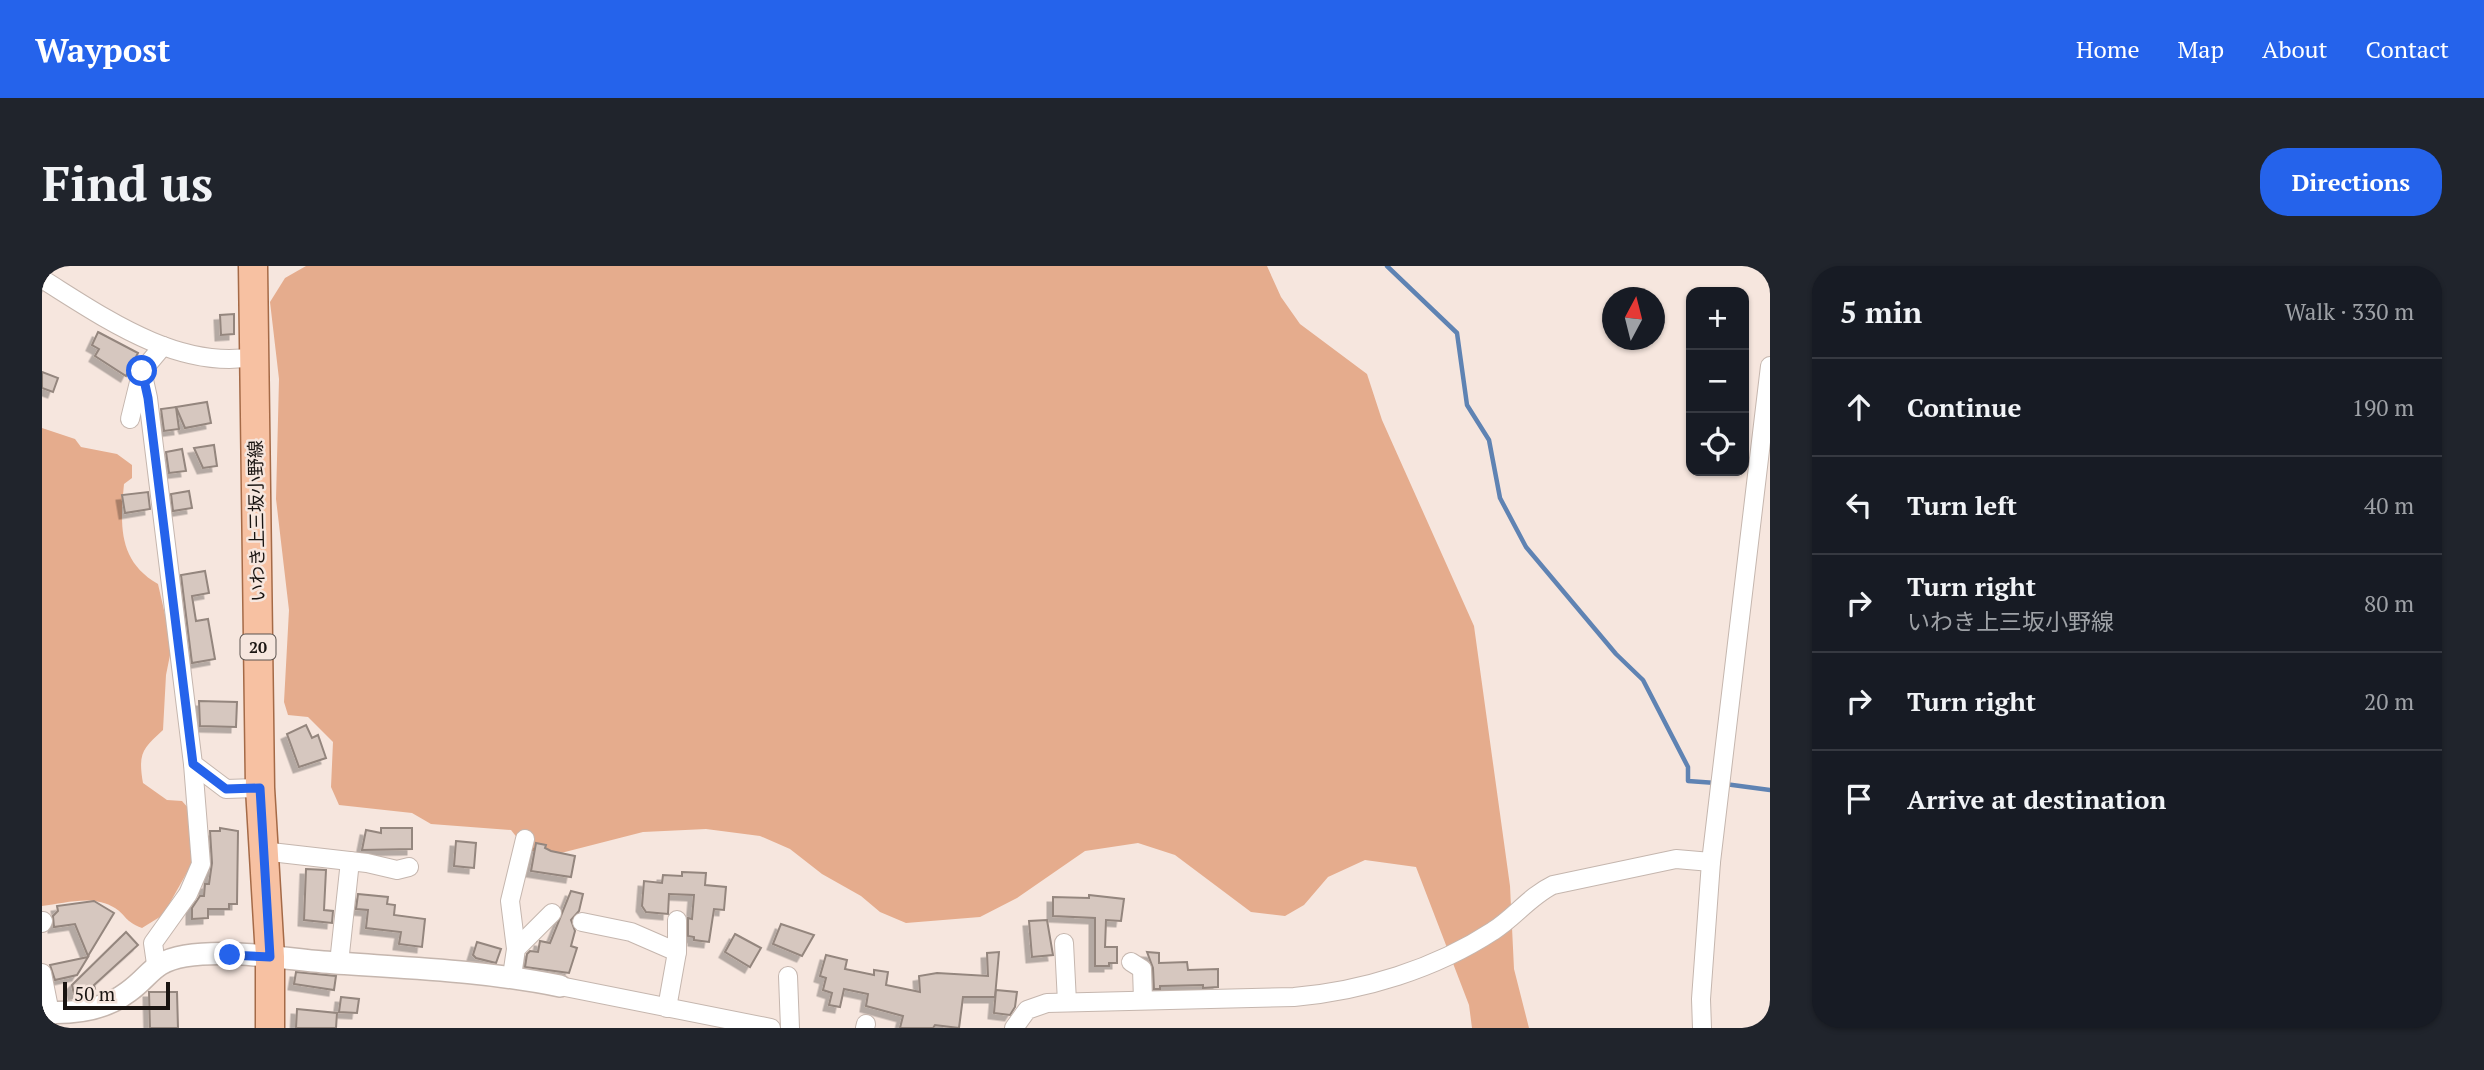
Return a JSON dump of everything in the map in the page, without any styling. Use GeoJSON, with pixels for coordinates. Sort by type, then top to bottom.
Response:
{"type":"FeatureCollection","features":[{"type":"Feature","properties":{"kind":"main road","name":"いわき上三坂小野線"},"geometry":{"type":"LineString","coordinates":[[253,266],[260,788],[270,957],[270,1028]]}},
{"type":"Feature","properties":{"kind":"street"},"geometry":{"type":"LineString","coordinates":[[42,279],[163,346],[194,356],[239,360],[253,357]]}},
{"type":"Feature","properties":{"kind":"street"},"geometry":{"type":"LineString","coordinates":[[130,419],[142,371],[163,346]]}},
{"type":"Feature","properties":{"kind":"street"},"geometry":{"type":"LineString","coordinates":[[1702,1028],[1701,999],[1711,862],[1770,366]]}},
{"type":"Feature","properties":{"kind":"street"},"geometry":{"type":"LineString","coordinates":[[142,371],[148,398],[193,764],[201,864],[188,894],[153,943],[156,964]]}},
{"type":"Feature","properties":{"kind":"street"},"geometry":{"type":"LineString","coordinates":[[193,764],[226,789],[260,788]]}},
{"type":"Feature","properties":{"kind":"street"},"geometry":{"type":"LineString","coordinates":[[512,976],[516,949],[510,921],[510,901],[525,839]]}},
{"type":"Feature","properties":{"kind":"street"},"geometry":{"type":"LineString","coordinates":[[262,851],[350,861],[397,870],[409,867]]}},
{"type":"Feature","properties":{"kind":"street"},"geometry":{"type":"LineString","coordinates":[[1014,1028],[1020,1018],[1037,1004],[1294,997],[1333,992],[1428,967],[1494,931],[1541,891],[1553,885],[1676,859],[1711,862]]}},
{"type":"Feature","properties":{"kind":"street"},"geometry":{"type":"LineString","coordinates":[[339,963],[350,861]]}},
{"type":"Feature","properties":{"kind":"street"},"geometry":{"type":"LineString","coordinates":[[516,949],[552,913]]}},
{"type":"Feature","properties":{"kind":"street"},"geometry":{"type":"LineString","coordinates":[[667,1008],[677,951],[677,920]]}},
{"type":"Feature","properties":{"kind":"street"},"geometry":{"type":"LineString","coordinates":[[582,922],[631,932],[677,951]]}},
{"type":"Feature","properties":{"kind":"street"},"geometry":{"type":"LineString","coordinates":[[1064,943],[1067,1002]]}},
{"type":"Feature","properties":{"kind":"street"},"geometry":{"type":"LineString","coordinates":[[42,973],[46,1013],[69,1013],[106,1005],[129,992],[156,964],[186,956],[270,957],[512,976],[771,1028]]}},
{"type":"Feature","properties":{"kind":"street"},"geometry":{"type":"LineString","coordinates":[[1131,962],[1142,969],[1143,1000]]}},
{"type":"Feature","properties":{"kind":"street"},"geometry":{"type":"LineString","coordinates":[[788,975],[790,1028]]}},
{"type":"Feature","properties":{"kind":"shaded area"},"geometry":{"type":"Polygon","coordinates":[[[306,266],[1267,266],[1281,297],[1300,324],[1367,374],[1382,420],[1474,626],[1510,886],[1514,969],[1529,1028],[1472,1028],[1469,1005],[1416,867],[1365,860],[1328,877],[1304,905],[1285,916],[1251,912],[1175,855],[1138,843],[1085,851],[1017,898],[980,917],[906,923],[880,912],[861,896],[822,874],[790,849],[760,836],[706,829],[643,832],[561,853],[543,854],[526,849],[511,830],[431,824],[412,813],[339,805],[331,787],[333,742],[308,717],[288,715],[284,702],[289,610],[276,499],[279,379],[270,302],[285,278],[306,266]]]}},
{"type":"Feature","properties":{"kind":"shaded area"},"geometry":{"type":"Polygon","coordinates":[[[42,428],[75,439],[81,447],[117,454],[132,465],[132,478],[124,484],[124,541],[135,564],[158,584],[172,645],[166,675],[163,730],[143,753],[143,783],[167,800],[182,801],[190,810],[194,860],[163,915],[142,928],[129,921],[115,908],[98,901],[42,906],[42,428]]]}},
{"type":"Feature","properties":{"kind":"building"},"geometry":{"type":"Polygon","coordinates":[[[234,314],[234,334],[221,335],[220,315],[234,314]]]}},
{"type":"Feature","properties":{"kind":"building"},"geometry":{"type":"Polygon","coordinates":[[[98,332],[138,353],[126,376],[95,356],[99,349],[92,345],[98,332]]]}},
{"type":"Feature","properties":{"kind":"building"},"geometry":{"type":"Polygon","coordinates":[[[42,372],[58,378],[53,392],[42,388],[42,372]]]}},
{"type":"Feature","properties":{"kind":"building"},"geometry":{"type":"Polygon","coordinates":[[[207,402],[211,423],[185,428],[176,407],[207,402]]]}},
{"type":"Feature","properties":{"kind":"building"},"geometry":{"type":"Polygon","coordinates":[[[176,407],[179,429],[164,431],[161,409],[176,407]]]}},
{"type":"Feature","properties":{"kind":"building"},"geometry":{"type":"Polygon","coordinates":[[[214,445],[217,466],[203,468],[194,448],[214,445]]]}},
{"type":"Feature","properties":{"kind":"building"},"geometry":{"type":"Polygon","coordinates":[[[182,449],[186,471],[169,473],[166,452],[182,449]]]}},
{"type":"Feature","properties":{"kind":"building"},"geometry":{"type":"Polygon","coordinates":[[[189,491],[192,508],[173,511],[171,494],[189,491]]]}},
{"type":"Feature","properties":{"kind":"building"},"geometry":{"type":"Polygon","coordinates":[[[148,492],[150,509],[125,513],[122,495],[148,492]]]}},
{"type":"Feature","properties":{"kind":"building"},"geometry":{"type":"Polygon","coordinates":[[[205,571],[209,593],[192,596],[196,621],[208,619],[215,659],[192,663],[181,575],[205,571]]]}},
{"type":"Feature","properties":{"kind":"building"},"geometry":{"type":"Polygon","coordinates":[[[199,701],[237,702],[236,727],[200,726],[199,701]]]}},
{"type":"Feature","properties":{"kind":"building"},"geometry":{"type":"Polygon","coordinates":[[[306,725],[312,738],[318,735],[326,758],[299,767],[287,734],[306,725]]]}},
{"type":"Feature","properties":{"kind":"building"},"geometry":{"type":"Polygon","coordinates":[[[220,828],[238,831],[237,904],[229,904],[229,909],[208,909],[208,918],[192,919],[192,908],[200,896],[204,896],[205,884],[209,884],[212,863],[210,831],[220,831],[220,828]]]}},
{"type":"Feature","properties":{"kind":"building"},"geometry":{"type":"Polygon","coordinates":[[[381,828],[412,828],[412,849],[362,850],[366,830],[381,833],[381,828]]]}},
{"type":"Feature","properties":{"kind":"building"},"geometry":{"type":"Polygon","coordinates":[[[456,841],[476,843],[474,868],[454,866],[456,841]]]}},
{"type":"Feature","properties":{"kind":"building"},"geometry":{"type":"Polygon","coordinates":[[[536,843],[546,845],[545,848],[551,851],[575,856],[571,877],[531,871],[536,843]]]}},
{"type":"Feature","properties":{"kind":"building"},"geometry":{"type":"Polygon","coordinates":[[[306,869],[326,870],[324,910],[333,911],[332,923],[304,920],[306,869]]]}},
{"type":"Feature","properties":{"kind":"building"},"geometry":{"type":"Polygon","coordinates":[[[682,872],[706,873],[705,885],[726,887],[724,910],[714,909],[709,942],[694,940],[694,937],[688,936],[688,918],[692,919],[694,895],[669,894],[668,914],[646,912],[642,906],[644,881],[662,883],[663,875],[682,876],[682,872]]]}},
{"type":"Feature","properties":{"kind":"building"},"geometry":{"type":"Polygon","coordinates":[[[571,891],[583,894],[579,911],[571,920],[575,931],[571,946],[577,948],[569,973],[525,967],[527,954],[530,951],[538,952],[540,941],[550,943],[571,891]]]}},
{"type":"Feature","properties":{"kind":"building"},"geometry":{"type":"Polygon","coordinates":[[[358,894],[388,897],[387,904],[395,905],[394,915],[425,919],[422,947],[399,944],[401,932],[366,928],[368,910],[356,909],[358,894]]]}},
{"type":"Feature","properties":{"kind":"building"},"geometry":{"type":"Polygon","coordinates":[[[1089,895],[1124,899],[1121,921],[1106,920],[1105,947],[1117,947],[1117,963],[1109,963],[1109,966],[1095,966],[1095,918],[1053,916],[1053,897],[1089,898],[1089,895]]]}},
{"type":"Feature","properties":{"kind":"building"},"geometry":{"type":"Polygon","coordinates":[[[94,901],[114,913],[88,956],[75,924],[54,927],[53,916],[58,911],[57,906],[94,901]]]}},
{"type":"Feature","properties":{"kind":"building"},"geometry":{"type":"Polygon","coordinates":[[[1047,920],[1053,955],[1032,957],[1029,921],[1047,920]]]}},
{"type":"Feature","properties":{"kind":"building"},"geometry":{"type":"Polygon","coordinates":[[[781,924],[814,935],[802,956],[773,944],[781,924]]]}},
{"type":"Feature","properties":{"kind":"building"},"geometry":{"type":"Polygon","coordinates":[[[126,932],[138,945],[94,985],[95,989],[74,994],[72,985],[126,932]]]}},
{"type":"Feature","properties":{"kind":"building"},"geometry":{"type":"Polygon","coordinates":[[[735,934],[761,948],[750,967],[725,952],[735,934]]]}},
{"type":"Feature","properties":{"kind":"building"},"geometry":{"type":"Polygon","coordinates":[[[477,942],[501,949],[496,963],[473,955],[477,942]]]}},
{"type":"Feature","properties":{"kind":"building"},"geometry":{"type":"Polygon","coordinates":[[[999,952],[995,997],[963,997],[959,1028],[935,1025],[933,1028],[900,1028],[903,1016],[866,1006],[868,994],[844,989],[840,1007],[829,1005],[832,993],[823,990],[826,978],[820,976],[826,955],[847,960],[845,969],[874,975],[874,970],[888,972],[886,985],[920,992],[919,976],[937,973],[988,976],[987,953],[999,952]]]}},
{"type":"Feature","properties":{"kind":"building"},"geometry":{"type":"Polygon","coordinates":[[[1147,952],[1159,953],[1159,963],[1187,962],[1188,970],[1218,969],[1218,987],[1160,986],[1160,989],[1154,989],[1153,968],[1147,952]]]}},
{"type":"Feature","properties":{"kind":"building"},"geometry":{"type":"Polygon","coordinates":[[[88,957],[77,975],[55,980],[50,965],[88,957]]]}},
{"type":"Feature","properties":{"kind":"building"},"geometry":{"type":"Polygon","coordinates":[[[296,972],[336,976],[334,990],[294,984],[296,972]]]}},
{"type":"Feature","properties":{"kind":"building"},"geometry":{"type":"Polygon","coordinates":[[[996,990],[1017,992],[1015,1007],[1010,1015],[994,1013],[996,990]]]}},
{"type":"Feature","properties":{"kind":"building"},"geometry":{"type":"Polygon","coordinates":[[[149,992],[177,992],[178,1028],[150,1028],[149,992]]]}},
{"type":"Feature","properties":{"kind":"building"},"geometry":{"type":"Polygon","coordinates":[[[341,997],[359,999],[357,1013],[339,1012],[341,997]]]}},
{"type":"Feature","properties":{"kind":"building"},"geometry":{"type":"Polygon","coordinates":[[[297,1009],[337,1013],[336,1028],[296,1028],[297,1009]]]}},
{"type":"Feature","properties":{"kind":"waterway"},"geometry":{"type":"LineString","coordinates":[[1387,266],[1457,333],[1467,405],[1489,440],[1500,498],[1526,547],[1616,654],[1643,680],[1688,767],[1688,781],[1716,783]]}},
{"type":"Feature","properties":{"kind":"waterway"},"geometry":{"type":"LineString","coordinates":[[1725,784],[1770,790]]}},
{"type":"Feature","properties":{"kind":"route"},"geometry":{"type":"LineString","coordinates":[[142,371],[153,435],[193,764],[226,789],[260,788],[270,957],[230,955]]}}]}
